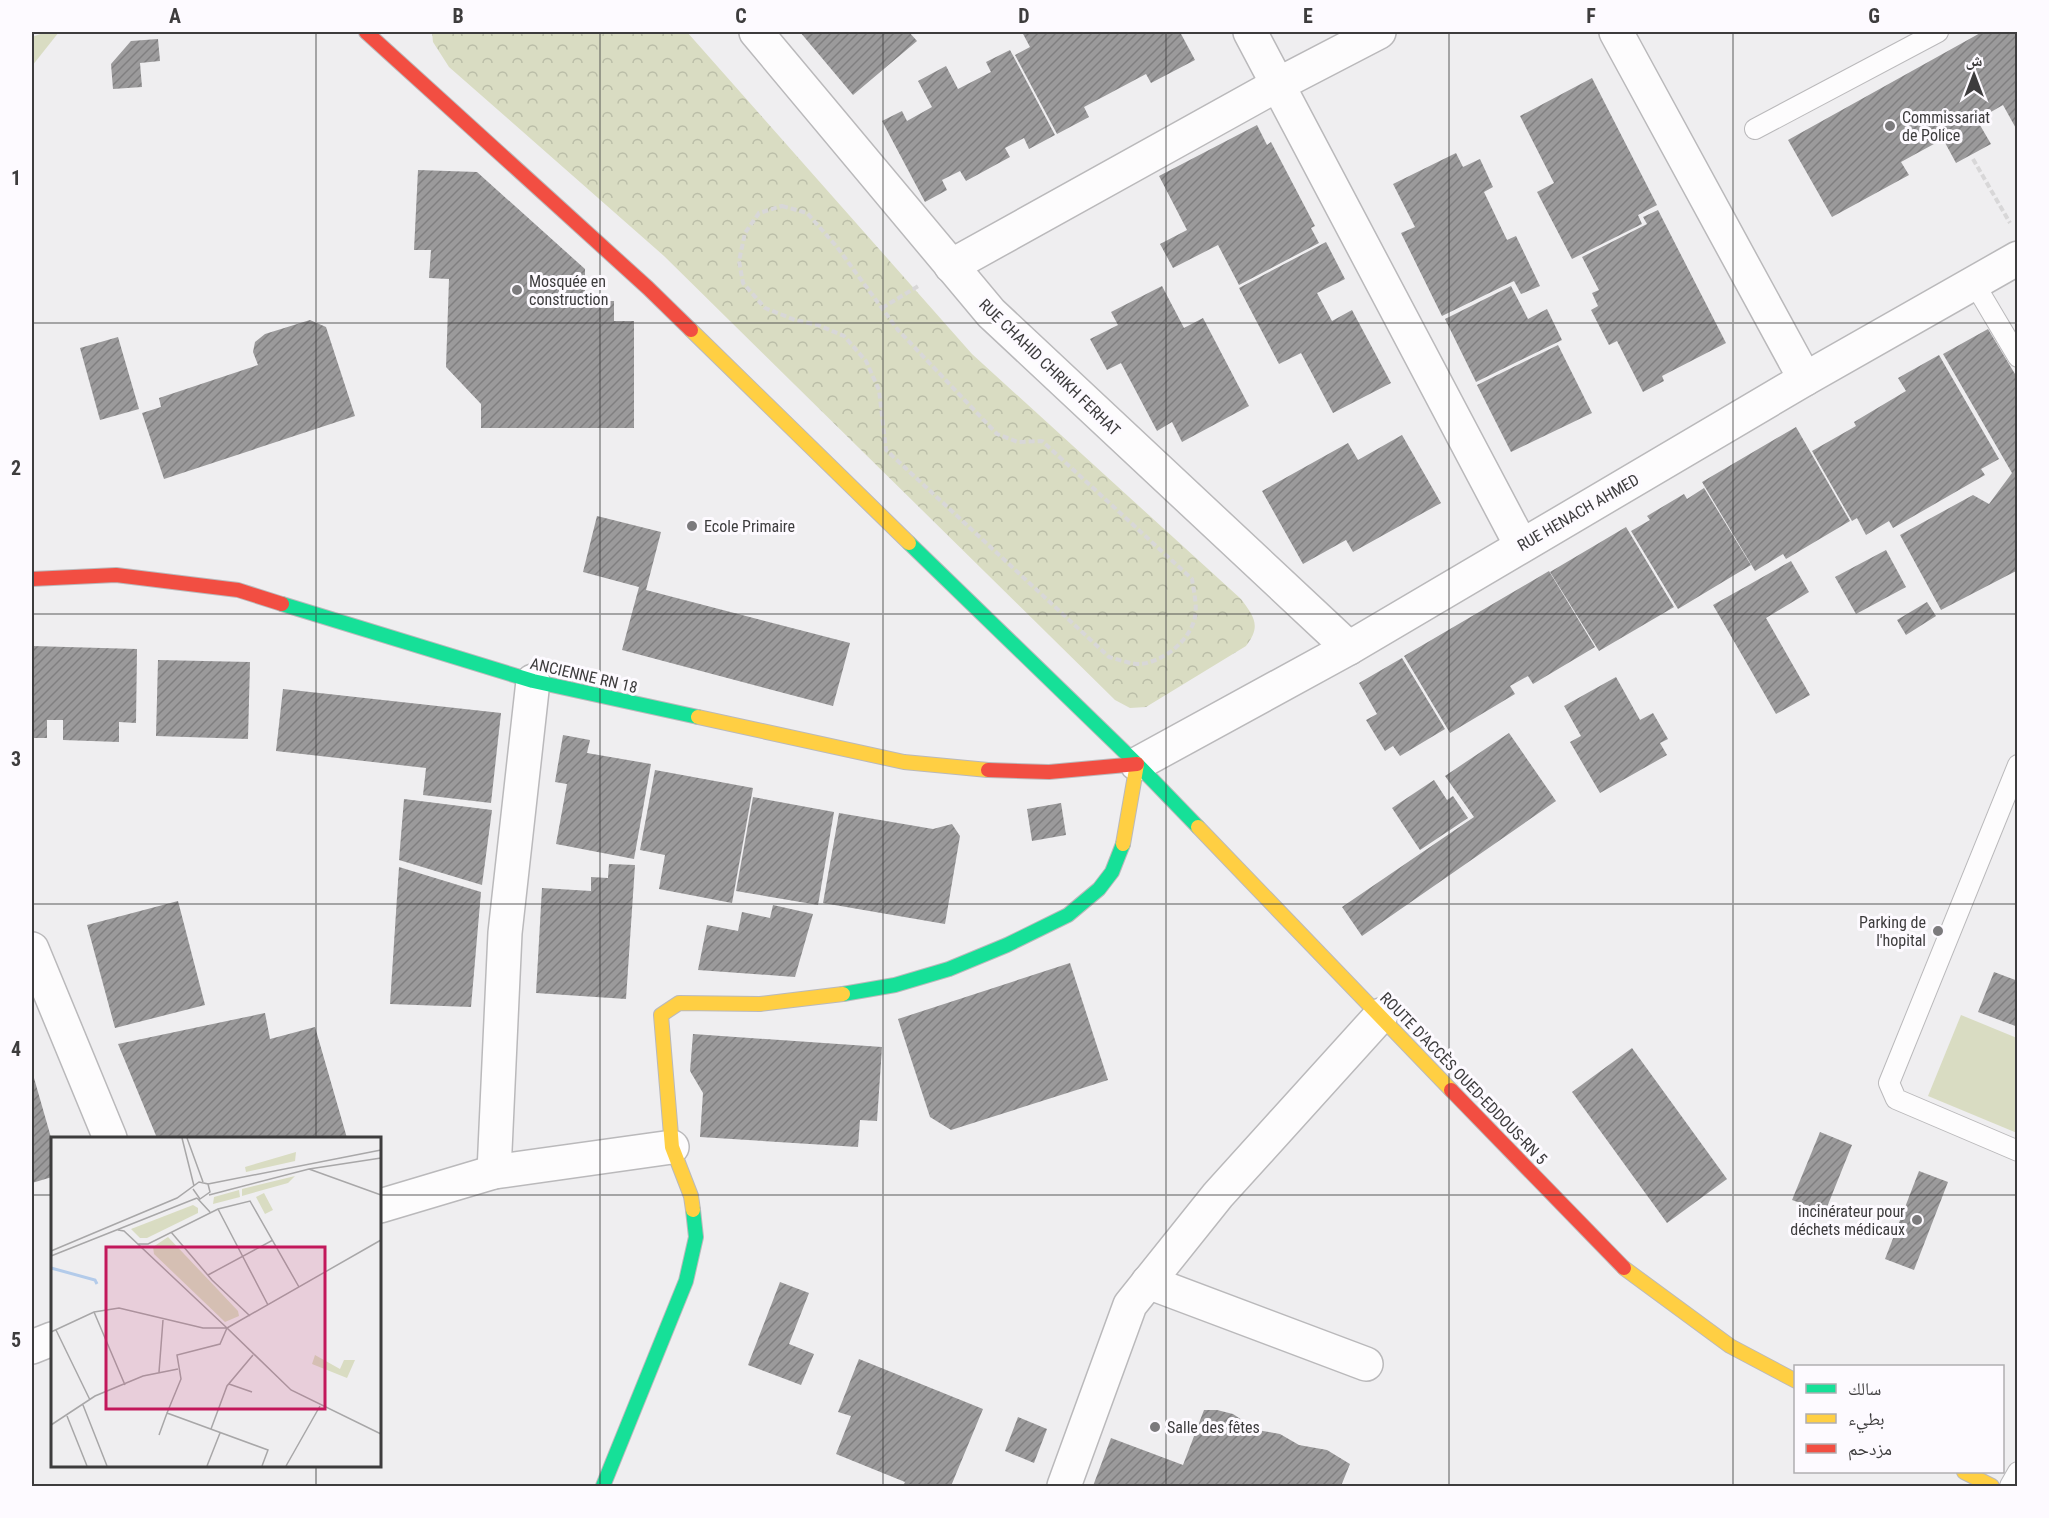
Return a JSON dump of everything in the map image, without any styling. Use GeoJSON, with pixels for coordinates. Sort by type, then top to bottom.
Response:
{"type":"FeatureCollection","features":[{"type":"Feature","properties":{"kind":"street","name":"ROUTE D'ACCÈS OUED-EDDOUS-RN 5"},"geometry":{"type":"LineString","coordinates":[[366,32],[648,288],[1137,764],[1620,1265],[1730,1346],[1794,1380]]}},
{"type":"Feature","properties":{"kind":"street","name":"RUE CHAHID CHRIKH FERHAT"},"geometry":{"type":"LineString","coordinates":[[756,32],[991,313],[1349,648]]}},
{"type":"Feature","properties":{"kind":"street"},"geometry":{"type":"LineString","coordinates":[[1250,32],[1521,545]]}},
{"type":"Feature","properties":{"kind":"street"},"geometry":{"type":"LineString","coordinates":[[951,266],[1277,85],[1379,32]]}},
{"type":"Feature","properties":{"kind":"street"},"geometry":{"type":"LineString","coordinates":[[1616,32],[1805,379]]}},
{"type":"Feature","properties":{"kind":"street","name":"RUE HENACH AHMED"},"geometry":{"type":"LineString","coordinates":[[1137,764],[1349,648],[1805,379],[2018,258]]}},
{"type":"Feature","properties":{"kind":"street","name":"ANCIENNE RN 18"},"geometry":{"type":"LineString","coordinates":[[32,579],[116,575],[238,590],[534,681],[904,762],[987,770],[1049,772],[1137,764]]}},
{"type":"Feature","properties":{"kind":"street"},"geometry":{"type":"LineString","coordinates":[[494,1172],[505,933],[534,681]]}},
{"type":"Feature","properties":{"kind":"street"},"geometry":{"type":"LineString","coordinates":[[603,1486],[686,1281],[696,1237],[692,1196],[672,1147],[662,1015],[679,1003],[760,1004],[826,998],[894,985],[949,969],[1007,945],[1057,920],[1084,903],[1112,872],[1124,841],[1137,764]]}},
{"type":"Feature","properties":{"kind":"street"},"geometry":{"type":"LineString","coordinates":[[32,949],[110,1137]]}},
{"type":"Feature","properties":{"kind":"street"},"geometry":{"type":"LineString","coordinates":[[1064,1486],[1130,1305],[1218,1195],[1381,1015]]}},
{"type":"Feature","properties":{"kind":"street"},"geometry":{"type":"LineString","coordinates":[[381,1206],[494,1172],[672,1147]]}},
{"type":"Feature","properties":{"kind":"street"},"geometry":{"type":"LineString","coordinates":[[1148,1282],[1366,1364]]}},
{"type":"Feature","properties":{"kind":"street"},"geometry":{"type":"LineString","coordinates":[[32,1347],[51,1339]]}},
{"type":"Feature","properties":{"kind":"street"},"geometry":{"type":"LineString","coordinates":[[1966,1473],[1992,1486]]}},
{"type":"Feature","properties":{"kind":"lane"},"geometry":{"type":"LineString","coordinates":[[1755,129],[1938,32]]}},
{"type":"Feature","properties":{"kind":"lane"},"geometry":{"type":"LineString","coordinates":[[1974,283],[2018,357]]}},
{"type":"Feature","properties":{"kind":"lane"},"geometry":{"type":"LineString","coordinates":[[2018,765],[1889,1083],[1896,1099],[2018,1151]]}},
{"type":"Feature","properties":{"kind":"lane"},"geometry":{"type":"LineString","coordinates":[[2010,1486],[2018,1472]]}},
{"type":"Feature","properties":{"kind":"path"},"geometry":{"type":"LineString","coordinates":[[1973,159],[2012,226]]}},
{"type":"Feature","properties":{"kind":"path"},"geometry":{"type":"LineString","coordinates":[[782,206],[807,213],[837,247],[898,330],[997,434],[1018,442],[1042,441],[1192,579],[1196,598],[1194,622],[1181,643],[1163,657],[1139,664],[1109,657],[886,450],[879,390],[866,361],[844,336],[765,308],[743,284],[739,261],[746,233],[759,213],[782,206]]}},
{"type":"Feature","properties":{"kind":"green space"},"geometry":{"type":"Polygon","coordinates":[[[46,32],[59,32],[32,66],[32,37],[46,32]]]}},
{"type":"Feature","properties":{"kind":"green space"},"geometry":{"type":"Polygon","coordinates":[[[432,32],[687,32],[972,354],[1241,599],[1253,617],[1255,627],[1246,646],[1146,707],[1130,708],[1115,700],[664,256],[449,67],[433,42],[432,32]]]}},
{"type":"Feature","properties":{"kind":"green space"},"geometry":{"type":"Polygon","coordinates":[[[1961,1015],[2017,1038],[2017,1133],[1928,1096],[1961,1015]]]}},
{"type":"Feature","properties":{"kind":"building"},"geometry":{"type":"Polygon","coordinates":[[[800,32],[897,32],[898,34],[909,32],[917,41],[853,95],[800,32]]]}},
{"type":"Feature","properties":{"kind":"building"},"geometry":{"type":"Polygon","coordinates":[[[1022,32],[1180,32],[1195,60],[1151,83],[1146,74],[1084,107],[1089,117],[1057,134],[1015,55],[1030,47],[1022,32]]]}},
{"type":"Feature","properties":{"kind":"building","name":"Commissariat de Police"},"geometry":{"type":"Polygon","coordinates":[[[1982,32],[2018,32],[2018,132],[2003,105],[1977,120],[1991,144],[1956,163],[1943,139],[1901,162],[1909,175],[1832,217],[1788,140],[1982,32]]]}},
{"type":"Feature","properties":{"kind":"building"},"geometry":{"type":"Polygon","coordinates":[[[158,39],[160,61],[140,63],[142,87],[113,89],[111,64],[131,41],[158,39]]]}},
{"type":"Feature","properties":{"kind":"building"},"geometry":{"type":"Polygon","coordinates":[[[1010,50],[1055,135],[1029,149],[1024,138],[1005,148],[1010,157],[966,181],[960,171],[942,180],[947,190],[925,202],[882,121],[902,111],[907,121],[932,107],[918,81],[946,66],[958,89],[991,72],[986,62],[1010,50]]]}},
{"type":"Feature","properties":{"kind":"building"},"geometry":{"type":"Polygon","coordinates":[[[1592,78],[1657,205],[1638,215],[1642,224],[1572,259],[1537,192],[1554,183],[1520,116],[1592,78]]]}},
{"type":"Feature","properties":{"kind":"building"},"geometry":{"type":"Polygon","coordinates":[[[1257,125],[1267,145],[1271,142],[1315,226],[1311,228],[1319,243],[1239,285],[1218,245],[1173,268],[1160,244],[1187,230],[1159,176],[1257,125]]]}},
{"type":"Feature","properties":{"kind":"building"},"geometry":{"type":"Polygon","coordinates":[[[1456,153],[1463,167],[1480,159],[1493,187],[1484,192],[1507,240],[1516,236],[1540,286],[1521,294],[1514,281],[1442,316],[1401,233],[1415,227],[1393,184],[1456,153]]]}},
{"type":"Feature","properties":{"kind":"building","name":"Mosquée en construction"},"geometry":{"type":"Polygon","coordinates":[[[418,170],[477,172],[585,269],[585,301],[614,301],[614,321],[634,321],[634,428],[481,428],[481,404],[446,367],[449,279],[429,278],[431,250],[414,250],[418,170]]]}},
{"type":"Feature","properties":{"kind":"building"},"geometry":{"type":"Polygon","coordinates":[[[1658,210],[1726,343],[1662,376],[1664,381],[1643,392],[1617,341],[1609,345],[1591,310],[1598,306],[1592,293],[1599,290],[1582,257],[1647,224],[1643,217],[1658,210]]]}},
{"type":"Feature","properties":{"kind":"building"},"geometry":{"type":"Polygon","coordinates":[[[1326,242],[1345,279],[1317,293],[1332,321],[1352,310],[1391,383],[1333,413],[1301,353],[1279,364],[1239,288],[1326,242]]]}},
{"type":"Feature","properties":{"kind":"building"},"geometry":{"type":"Polygon","coordinates":[[[1162,286],[1184,328],[1203,318],[1249,406],[1182,442],[1172,422],[1157,431],[1121,363],[1107,370],[1090,339],[1118,325],[1111,312],[1162,286]]]}},
{"type":"Feature","properties":{"kind":"building"},"geometry":{"type":"Polygon","coordinates":[[[1511,286],[1528,319],[1547,309],[1562,340],[1476,382],[1445,319],[1511,286]]]}},
{"type":"Feature","properties":{"kind":"building"},"geometry":{"type":"Polygon","coordinates":[[[310,320],[326,327],[355,416],[164,479],[142,413],[161,407],[159,398],[258,365],[253,352],[255,342],[265,334],[310,320]]]}},
{"type":"Feature","properties":{"kind":"building"},"geometry":{"type":"Polygon","coordinates":[[[1988,329],[2018,379],[2018,570],[1941,610],[1900,535],[1973,495],[1989,504],[2012,473],[1943,354],[1988,329]]]}},
{"type":"Feature","properties":{"kind":"building"},"geometry":{"type":"Polygon","coordinates":[[[118,337],[139,409],[100,420],[80,348],[118,337]]]}},
{"type":"Feature","properties":{"kind":"building"},"geometry":{"type":"Polygon","coordinates":[[[1558,345],[1592,413],[1511,452],[1477,385],[1558,345]]]}},
{"type":"Feature","properties":{"kind":"building"},"geometry":{"type":"Polygon","coordinates":[[[1939,355],[1999,459],[1981,469],[1985,475],[1893,528],[1889,521],[1866,535],[1857,518],[1852,521],[1812,451],[1856,426],[1854,422],[1906,391],[1898,378],[1939,355]]]}},
{"type":"Feature","properties":{"kind":"building"},"geometry":{"type":"Polygon","coordinates":[[[1796,427],[1850,521],[1786,559],[1783,554],[1755,571],[1702,482],[1796,427]]]}},
{"type":"Feature","properties":{"kind":"building"},"geometry":{"type":"Polygon","coordinates":[[[1402,435],[1441,503],[1353,552],[1346,540],[1303,564],[1262,491],[1348,443],[1358,460],[1402,435]]]}},
{"type":"Feature","properties":{"kind":"building"},"geometry":{"type":"Polygon","coordinates":[[[1704,488],[1751,565],[1678,609],[1631,531],[1650,520],[1647,516],[1684,494],[1687,499],[1704,488]]]}},
{"type":"Feature","properties":{"kind":"building"},"geometry":{"type":"Polygon","coordinates":[[[597,516],[661,532],[646,590],[850,643],[833,706],[622,650],[639,587],[583,572],[597,516]]]}},
{"type":"Feature","properties":{"kind":"building"},"geometry":{"type":"Polygon","coordinates":[[[1626,527],[1674,607],[1599,651],[1550,572],[1626,527]]]}},
{"type":"Feature","properties":{"kind":"building"},"geometry":{"type":"Polygon","coordinates":[[[1886,550],[1906,587],[1856,614],[1835,577],[1886,550]]]}},
{"type":"Feature","properties":{"kind":"building"},"geometry":{"type":"Polygon","coordinates":[[[1791,561],[1809,592],[1766,618],[1810,695],[1776,714],[1713,605],[1791,561]]]}},
{"type":"Feature","properties":{"kind":"building"},"geometry":{"type":"Polygon","coordinates":[[[1549,571],[1595,647],[1533,684],[1528,676],[1510,686],[1515,694],[1450,733],[1404,656],[1549,571]]]}},
{"type":"Feature","properties":{"kind":"building"},"geometry":{"type":"Polygon","coordinates":[[[1927,602],[1936,616],[1906,635],[1897,620],[1927,602]]]}},
{"type":"Feature","properties":{"kind":"building"},"geometry":{"type":"Polygon","coordinates":[[[32,646],[137,649],[136,723],[119,722],[119,742],[63,740],[63,720],[47,720],[47,738],[32,738],[32,646]]]}},
{"type":"Feature","properties":{"kind":"building"},"geometry":{"type":"Polygon","coordinates":[[[1402,658],[1445,729],[1400,756],[1393,746],[1385,751],[1366,720],[1377,714],[1359,683],[1402,658]]]}},
{"type":"Feature","properties":{"kind":"building"},"geometry":{"type":"Polygon","coordinates":[[[158,660],[250,662],[248,739],[156,736],[158,660]]]}},
{"type":"Feature","properties":{"kind":"building"},"geometry":{"type":"Polygon","coordinates":[[[1616,677],[1640,720],[1653,713],[1668,739],[1660,743],[1667,755],[1600,793],[1570,742],[1581,736],[1564,706],[1616,677]]]}},
{"type":"Feature","properties":{"kind":"building"},"geometry":{"type":"Polygon","coordinates":[[[283,689],[501,713],[491,803],[423,795],[426,768],[276,751],[283,689]]]}},
{"type":"Feature","properties":{"kind":"building"},"geometry":{"type":"Polygon","coordinates":[[[1509,733],[1556,801],[1362,936],[1342,907],[1474,817],[1445,776],[1509,733]]]}},
{"type":"Feature","properties":{"kind":"building"},"geometry":{"type":"Polygon","coordinates":[[[563,735],[590,740],[587,753],[651,764],[634,859],[556,844],[567,784],[555,782],[563,735]]]}},
{"type":"Feature","properties":{"kind":"building"},"geometry":{"type":"Polygon","coordinates":[[[655,770],[753,788],[732,903],[659,889],[665,855],[640,850],[655,770]]]}},
{"type":"Feature","properties":{"kind":"building"},"geometry":{"type":"Polygon","coordinates":[[[1434,780],[1447,800],[1453,796],[1468,818],[1420,850],[1392,808],[1434,780]]]}},
{"type":"Feature","properties":{"kind":"building"},"geometry":{"type":"Polygon","coordinates":[[[753,797],[834,812],[818,905],[736,891],[753,797]]]}},
{"type":"Feature","properties":{"kind":"building"},"geometry":{"type":"Polygon","coordinates":[[[404,799],[492,810],[482,885],[399,860],[404,799]]]}},
{"type":"Feature","properties":{"kind":"building"},"geometry":{"type":"Polygon","coordinates":[[[1061,803],[1066,835],[1032,841],[1027,809],[1061,803]]]}},
{"type":"Feature","properties":{"kind":"building"},"geometry":{"type":"Polygon","coordinates":[[[839,813],[933,829],[952,824],[960,836],[945,924],[823,903],[839,813]]]}},
{"type":"Feature","properties":{"kind":"building"},"geometry":{"type":"Polygon","coordinates":[[[609,864],[635,865],[626,999],[536,993],[542,888],[591,891],[591,877],[608,878],[609,864]]]}},
{"type":"Feature","properties":{"kind":"building"},"geometry":{"type":"Polygon","coordinates":[[[399,867],[481,892],[471,1007],[390,1004],[399,867]]]}},
{"type":"Feature","properties":{"kind":"building"},"geometry":{"type":"Polygon","coordinates":[[[178,901],[205,1005],[115,1028],[87,925],[178,901]]]}},
{"type":"Feature","properties":{"kind":"building"},"geometry":{"type":"Polygon","coordinates":[[[773,905],[813,914],[795,977],[698,970],[707,925],[738,931],[742,912],[770,918],[773,905]]]}},
{"type":"Feature","properties":{"kind":"building"},"geometry":{"type":"Polygon","coordinates":[[[1070,963],[1108,1080],[951,1130],[930,1117],[898,1019],[1070,963]]]}},
{"type":"Feature","properties":{"kind":"building"},"geometry":{"type":"Polygon","coordinates":[[[1994,972],[2018,981],[2018,1027],[1978,1012],[1994,972]]]}},
{"type":"Feature","properties":{"kind":"building"},"geometry":{"type":"Polygon","coordinates":[[[265,1013],[270,1039],[315,1027],[347,1137],[157,1137],[118,1044],[265,1013]]]}},
{"type":"Feature","properties":{"kind":"building"},"geometry":{"type":"Polygon","coordinates":[[[693,1034],[882,1047],[877,1121],[860,1120],[858,1147],[700,1137],[703,1093],[690,1071],[693,1034]]]}},
{"type":"Feature","properties":{"kind":"building"},"geometry":{"type":"Polygon","coordinates":[[[1632,1048],[1727,1179],[1667,1223],[1572,1092],[1632,1048]]]}},
{"type":"Feature","properties":{"kind":"building"},"geometry":{"type":"Polygon","coordinates":[[[32,1071],[51,1138],[51,1177],[32,1183],[32,1071]]]}},
{"type":"Feature","properties":{"kind":"building"},"geometry":{"type":"Polygon","coordinates":[[[1820,1132],[1852,1145],[1825,1212],[1792,1200],[1820,1132]]]}},
{"type":"Feature","properties":{"kind":"building","name":"incinérateur pour déchets médicaux"},"geometry":{"type":"Polygon","coordinates":[[[1919,1171],[1948,1182],[1914,1270],[1885,1259],[1919,1171]]]}},
{"type":"Feature","properties":{"kind":"building"},"geometry":{"type":"Polygon","coordinates":[[[780,1282],[809,1293],[789,1344],[814,1354],[801,1385],[748,1365],[780,1282]]]}},
{"type":"Feature","properties":{"kind":"building"},"geometry":{"type":"Polygon","coordinates":[[[859,1359],[983,1409],[951,1486],[903,1486],[905,1482],[836,1454],[851,1416],[838,1412],[859,1359]]]}},
{"type":"Feature","properties":{"kind":"building"},"geometry":{"type":"Polygon","coordinates":[[[1204,1410],[1233,1414],[1257,1430],[1280,1434],[1299,1445],[1327,1450],[1350,1464],[1341,1486],[1093,1486],[1111,1438],[1183,1465],[1204,1410]]]}},
{"type":"Feature","properties":{"kind":"building"},"geometry":{"type":"Polygon","coordinates":[[[1018,1417],[1047,1429],[1034,1463],[1005,1451],[1018,1417]]]}},
{"type":"Feature","properties":{"kind":"traffic: fast"},"geometry":{"type":"LineString","coordinates":[[909,543],[1137,764],[1198,827]]}},
{"type":"Feature","properties":{"kind":"traffic: fast"},"geometry":{"type":"LineString","coordinates":[[282,604],[533,681],[698,717]]}},
{"type":"Feature","properties":{"kind":"traffic: fast"},"geometry":{"type":"LineString","coordinates":[[843,994],[895,985],[949,969],[1007,945],[1068,915],[1099,889],[1112,872],[1123,844]]}},
{"type":"Feature","properties":{"kind":"traffic: fast"},"geometry":{"type":"LineString","coordinates":[[603,1486],[686,1281],[696,1237],[693,1210]]}},
{"type":"Feature","properties":{"kind":"traffic: slow"},"geometry":{"type":"LineString","coordinates":[[691,330],[909,543]]}},
{"type":"Feature","properties":{"kind":"traffic: slow"},"geometry":{"type":"LineString","coordinates":[[698,717],[904,762],[988,770]]}},
{"type":"Feature","properties":{"kind":"traffic: slow"},"geometry":{"type":"LineString","coordinates":[[1123,844],[1137,764]]}},
{"type":"Feature","properties":{"kind":"traffic: slow"},"geometry":{"type":"LineString","coordinates":[[1198,827],[1451,1090]]}},
{"type":"Feature","properties":{"kind":"traffic: slow"},"geometry":{"type":"LineString","coordinates":[[693,1210],[691,1196],[672,1147],[661,1015],[679,1003],[760,1004],[843,994]]}},
{"type":"Feature","properties":{"kind":"traffic: slow"},"geometry":{"type":"LineString","coordinates":[[1624,1268],[1730,1346],[1794,1380]]}},
{"type":"Feature","properties":{"kind":"traffic: slow"},"geometry":{"type":"LineString","coordinates":[[1966,1473],[1992,1486]]}},
{"type":"Feature","properties":{"kind":"traffic: jam"},"geometry":{"type":"LineString","coordinates":[[366,32],[648,288],[691,330]]}},
{"type":"Feature","properties":{"kind":"traffic: jam"},"geometry":{"type":"LineString","coordinates":[[32,579],[116,575],[238,590],[282,604]]}},
{"type":"Feature","properties":{"kind":"traffic: jam"},"geometry":{"type":"LineString","coordinates":[[988,770],[1049,772],[1137,764]]}},
{"type":"Feature","properties":{"kind":"traffic: jam"},"geometry":{"type":"LineString","coordinates":[[1451,1090],[1624,1268]]}},
{"type":"Feature","properties":{"kind":"place","name":"Commissariat de Police"},"geometry":{"type":"Point","coordinates":[1890,126]}},
{"type":"Feature","properties":{"kind":"place","name":"Mosquée en construction"},"geometry":{"type":"Point","coordinates":[517,290]}},
{"type":"Feature","properties":{"kind":"place","name":"Ecole Primaire"},"geometry":{"type":"Point","coordinates":[692,526]}},
{"type":"Feature","properties":{"kind":"place","name":"Parking de l'hopital"},"geometry":{"type":"Point","coordinates":[1938,931]}},
{"type":"Feature","properties":{"kind":"place","name":"incinérateur pour déchets médicaux"},"geometry":{"type":"Point","coordinates":[1917,1220]}},
{"type":"Feature","properties":{"kind":"place","name":"Salle des fêtes"},"geometry":{"type":"Point","coordinates":[1155,1427]}}]}
